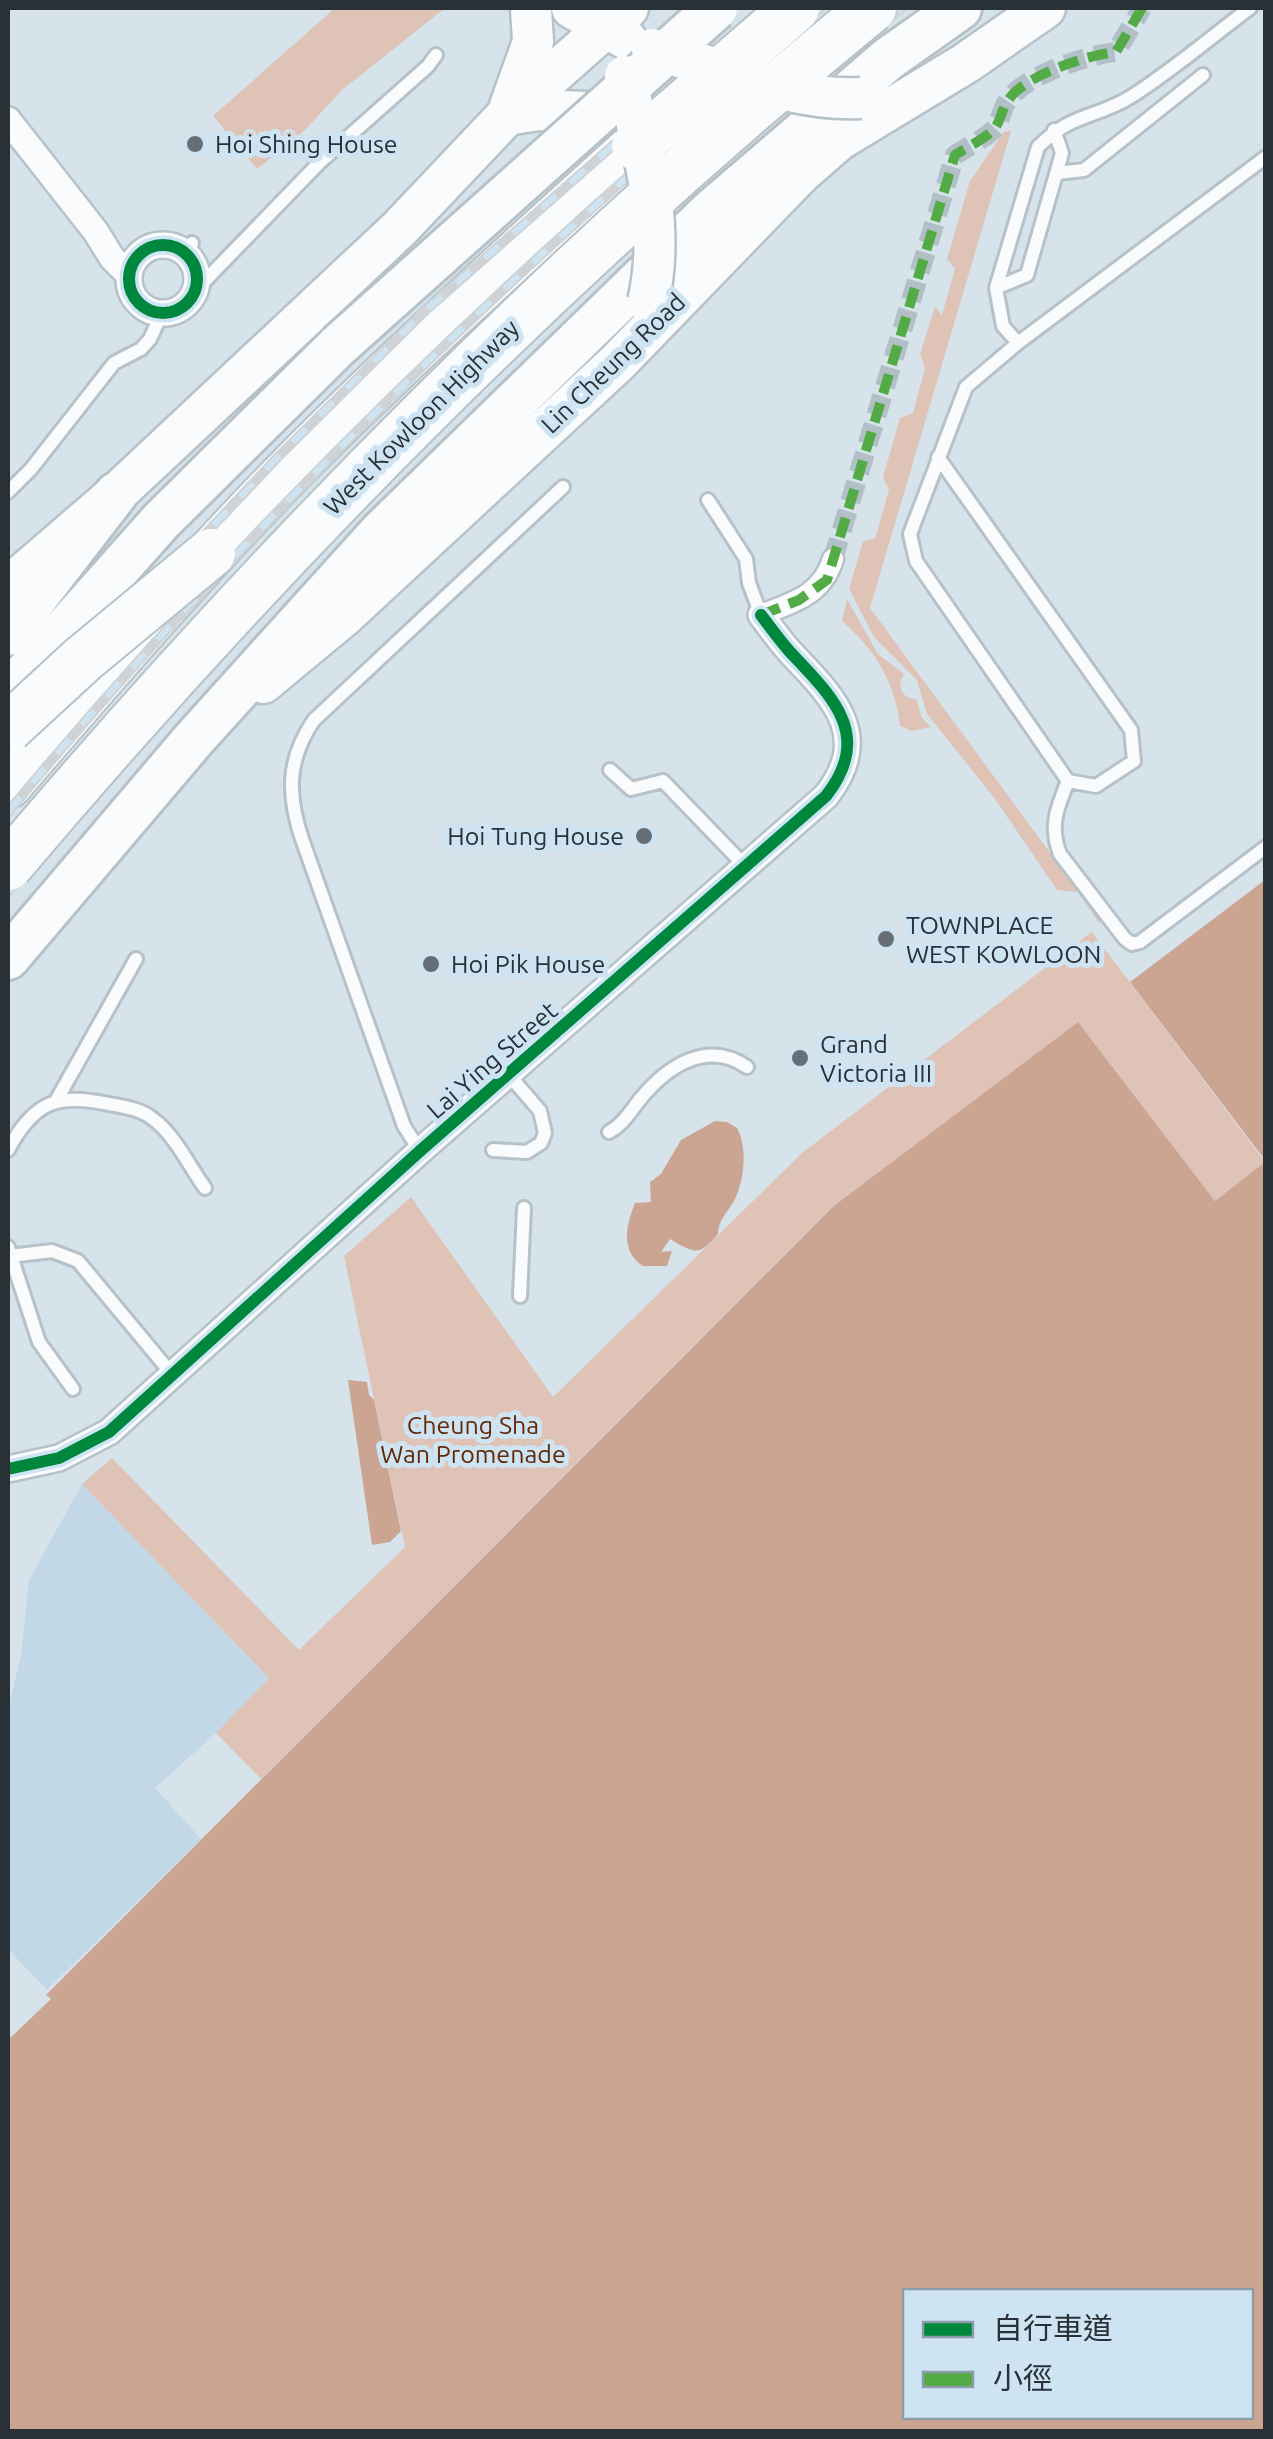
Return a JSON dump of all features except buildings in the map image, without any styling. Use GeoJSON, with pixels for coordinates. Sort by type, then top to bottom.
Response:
{"type":"FeatureCollection","features":[{"type":"Feature","properties":{"kind":"highway"},"geometry":{"type":"LineString","coordinates":[[8,693],[161,520],[339,345],[716,8]]}},
{"type":"Feature","properties":{"kind":"highway","name":"West Kowloon Highway"},"geometry":{"type":"LineString","coordinates":[[8,784],[211,553],[438,325],[795,8]]}},
{"type":"Feature","properties":{"kind":"highway","name":"West Kowloon Highway"},"geometry":{"type":"LineString","coordinates":[[8,866],[99,758],[318,518],[458,378],[632,214],[872,8]]}},
{"type":"Feature","properties":{"kind":"highway","name":"Lin Cheung Road"},"geometry":{"type":"LineString","coordinates":[[8,958],[194,739],[381,532],[709,212],[888,59],[960,8]]}},
{"type":"Feature","properties":{"kind":"highway"},"geometry":{"type":"LineString","coordinates":[[8,634],[116,494]]}},
{"type":"Feature","properties":{"kind":"highway"},"geometry":{"type":"LineString","coordinates":[[8,728],[83,659],[211,553]]}},
{"type":"Feature","properties":{"kind":"main road"},"geometry":{"type":"LineString","coordinates":[[507,115],[534,42],[530,8]]}},
{"type":"Feature","properties":{"kind":"main road"},"geometry":{"type":"LineString","coordinates":[[703,8],[717,56],[732,72]]}},
{"type":"Feature","properties":{"kind":"main road","name":"Lin Cheung Road"},"geometry":{"type":"LineString","coordinates":[[194,739],[345,615],[618,362],[800,174],[839,140],[1045,8]]}},
{"type":"Feature","properties":{"kind":"main road"},"geometry":{"type":"LineString","coordinates":[[8,587],[116,494],[399,229],[600,12],[632,43],[639,62],[639,132],[646,157],[656,245],[648,302],[618,362]]}},
{"type":"Feature","properties":{"kind":"main road"},"geometry":{"type":"LineString","coordinates":[[639,62],[732,72],[798,94],[830,100],[861,98],[966,62]]}},
{"type":"Feature","properties":{"kind":"main road"},"geometry":{"type":"LineString","coordinates":[[507,115],[538,110],[586,112],[639,132]]}},
{"type":"Feature","properties":{"kind":"street"},"geometry":{"type":"LineString","coordinates":[[8,120],[96,232],[135,264]]}},
{"type":"Feature","properties":{"kind":"street"},"geometry":{"type":"LineString","coordinates":[[162,244],[188,247],[196,269],[195,291],[182,308],[162,313],[138,302],[132,292],[135,264],[162,244]]}},
{"type":"Feature","properties":{"kind":"street"},"geometry":{"type":"LineString","coordinates":[[761,616],[799,600],[827,580],[833,559]]}},
{"type":"Feature","properties":{"kind":"street","name":"Lai Ying Street"},"geometry":{"type":"LineString","coordinates":[[8,1469],[59,1458],[109,1432],[420,1151],[826,796],[844,770],[847,731],[840,710],[830,693],[761,616]]}},
{"type":"Feature","properties":{"kind":"lane"},"geometry":{"type":"LineString","coordinates":[[1018,343],[1003,326],[996,288],[1038,147],[1054,130],[1134,94],[1250,8]]}},
{"type":"Feature","properties":{"kind":"lane"},"geometry":{"type":"LineString","coordinates":[[195,291],[320,162],[436,55]]}},
{"type":"Feature","properties":{"kind":"lane"},"geometry":{"type":"LineString","coordinates":[[1056,174],[1084,170],[1203,75]]}},
{"type":"Feature","properties":{"kind":"lane"},"geometry":{"type":"LineString","coordinates":[[996,288],[1026,275],[1062,153],[1054,130]]}},
{"type":"Feature","properties":{"kind":"lane"},"geometry":{"type":"LineString","coordinates":[[938,457],[1130,730],[1134,761],[1096,786],[1068,781],[916,561],[910,534],[938,457],[966,387],[1018,343],[1266,157]]}},
{"type":"Feature","properties":{"kind":"lane"},"geometry":{"type":"LineString","coordinates":[[8,492],[31,469],[114,363],[141,349],[150,339],[162,313]]}},
{"type":"Feature","properties":{"kind":"lane"},"geometry":{"type":"LineString","coordinates":[[420,1151],[404,1126],[302,838],[292,805],[292,769],[296,752],[314,720],[564,486]]}},
{"type":"Feature","properties":{"kind":"lane"},"geometry":{"type":"LineString","coordinates":[[708,500],[746,559],[748,581],[761,616]]}},
{"type":"Feature","properties":{"kind":"lane"},"geometry":{"type":"LineString","coordinates":[[610,770],[631,788],[663,781],[746,868]]}},
{"type":"Feature","properties":{"kind":"lane"},"geometry":{"type":"LineString","coordinates":[[1068,781],[1053,819],[1060,854],[1132,944],[1140,942],[1266,847]]}},
{"type":"Feature","properties":{"kind":"lane"},"geometry":{"type":"LineString","coordinates":[[56,1101],[136,959]]}},
{"type":"Feature","properties":{"kind":"lane"},"geometry":{"type":"LineString","coordinates":[[609,1132],[624,1121],[657,1081],[685,1061],[714,1054],[747,1067]]}},
{"type":"Feature","properties":{"kind":"lane"},"geometry":{"type":"LineString","coordinates":[[493,1150],[527,1156],[552,1133],[510,1074]]}},
{"type":"Feature","properties":{"kind":"lane"},"geometry":{"type":"LineString","coordinates":[[8,1150],[34,1114],[56,1101],[78,1098],[144,1113],[163,1128],[204,1188]]}},
{"type":"Feature","properties":{"kind":"lane"},"geometry":{"type":"LineString","coordinates":[[520,1296],[524,1208]]}},
{"type":"Feature","properties":{"kind":"lane"},"geometry":{"type":"LineString","coordinates":[[73,1390],[38,1342],[9,1251],[52,1251],[78,1261],[171,1373]]}},
{"type":"Feature","properties":{"kind":"shaded area"},"geometry":{"type":"Polygon","coordinates":[[[1265,880],[1265,1160],[1130,982],[1265,880]]]}},
{"type":"Feature","properties":{"kind":"shaded area"},"geometry":{"type":"Polygon","coordinates":[[[1078,1022],[1215,1201],[1265,1162],[1265,2431],[8,2432],[8,2033],[835,1205],[1078,1022]]]}},
{"type":"Feature","properties":{"kind":"shaded area"},"geometry":{"type":"Polygon","coordinates":[[[715,1121],[737,1128],[744,1154],[738,1191],[718,1234],[696,1250],[670,1239],[661,1252],[672,1251],[667,1266],[643,1266],[628,1246],[635,1203],[651,1202],[650,1182],[661,1174],[681,1140],[715,1121]]]}},
{"type":"Feature","properties":{"kind":"shaded area"},"geometry":{"type":"Polygon","coordinates":[[[348,1380],[367,1382],[374,1400],[401,1531],[390,1542],[372,1545],[348,1380]]]}},
{"type":"Feature","properties":{"kind":"shaded area"},"geometry":{"type":"Polygon","coordinates":[[[82,1484],[269,1678],[155,1788],[201,1839],[47,1990],[8,1949],[8,1710],[21,1656],[29,1580],[82,1484]]]}},
{"type":"Feature","properties":{"kind":"green space"},"geometry":{"type":"Polygon","coordinates":[[[335,8],[445,8],[342,90],[304,131],[257,169],[213,116],[335,8]]]}},
{"type":"Feature","properties":{"kind":"green space"},"geometry":{"type":"Polygon","coordinates":[[[1011,131],[870,608],[1101,922],[1099,923],[1078,892],[1057,890],[995,799],[927,714],[917,680],[874,637],[849,589],[863,541],[875,539],[889,490],[883,477],[900,418],[913,413],[925,368],[920,354],[935,307],[942,315],[955,269],[947,259],[970,181],[1004,132],[1011,131]]]}},
{"type":"Feature","properties":{"kind":"green space"},"geometry":{"type":"Polygon","coordinates":[[[847,599],[878,654],[904,674],[902,691],[916,699],[922,718],[931,727],[911,731],[900,726],[882,668],[842,621],[847,599]]]}},
{"type":"Feature","properties":{"kind":"green space","name":"Cheung Sha Wan Promenade"},"geometry":{"type":"Polygon","coordinates":[[[1092,932],[1265,1162],[1215,1201],[1078,1022],[835,1205],[261,1779],[216,1733],[269,1678],[82,1484],[112,1458],[299,1650],[405,1547],[344,1256],[411,1197],[553,1397],[802,1153],[1092,932]]]}},
{"type":"Feature","properties":{"kind":"pier"},"geometry":{"type":"Polygon","coordinates":[[[42,1991],[51,1999],[8,2040],[8,2026],[42,1991]]]}},
{"type":"Feature","properties":{"kind":"tunnel"},"geometry":{"type":"LineString","coordinates":[[833,559],[955,155],[995,128],[1007,102],[1029,82],[1074,62],[1116,52],[1142,8]]}},
{"type":"Feature","properties":{"kind":"railway"},"geometry":{"type":"LineString","coordinates":[[8,748],[278,457],[425,311],[769,8]]}},
{"type":"Feature","properties":{"kind":"railway"},"geometry":{"type":"LineString","coordinates":[[8,812],[158,639],[397,391],[564,234],[821,8]]}},
{"type":"Feature","properties":{"kind":"railway"},"geometry":{"type":"LineString","coordinates":[[8,839],[87,744],[318,493],[461,352],[623,202],[847,8]]}},
{"type":"Feature","properties":{"kind":"railway"},"geometry":{"type":"LineString","coordinates":[[8,892],[111,770],[343,518],[646,227],[832,63],[902,8]]}},
{"type":"Feature","properties":{"kind":"marked path"},"geometry":{"type":"LineString","coordinates":[[761,615],[799,600],[827,580],[955,155],[995,128],[1007,102],[1029,82],[1074,62],[1116,52],[1142,8]]}},
{"type":"Feature","properties":{"kind":"cycle path"},"geometry":{"type":"LineString","coordinates":[[163,245],[187,255],[197,279],[187,303],[163,313],[139,303],[129,279],[139,255],[163,245]]}},
{"type":"Feature","properties":{"kind":"cycle path"},"geometry":{"type":"LineString","coordinates":[[8,1469],[59,1458],[109,1432],[420,1151],[826,796],[846,755],[847,736],[842,719],[821,686],[761,615]]}},
{"type":"Feature","properties":{"kind":"place","name":"Hoi Shing House"},"geometry":{"type":"Point","coordinates":[195,144]}},
{"type":"Feature","properties":{"kind":"place","name":"Hoi Tung House"},"geometry":{"type":"Point","coordinates":[644,836]}},
{"type":"Feature","properties":{"kind":"place","name":"TOWNPLACE WEST KOWLOON"},"geometry":{"type":"Point","coordinates":[886,939]}},
{"type":"Feature","properties":{"kind":"place","name":"Hoi Pik House"},"geometry":{"type":"Point","coordinates":[431,964]}},
{"type":"Feature","properties":{"kind":"place","name":"Grand Victoria III"},"geometry":{"type":"Point","coordinates":[800,1058]}}]}
